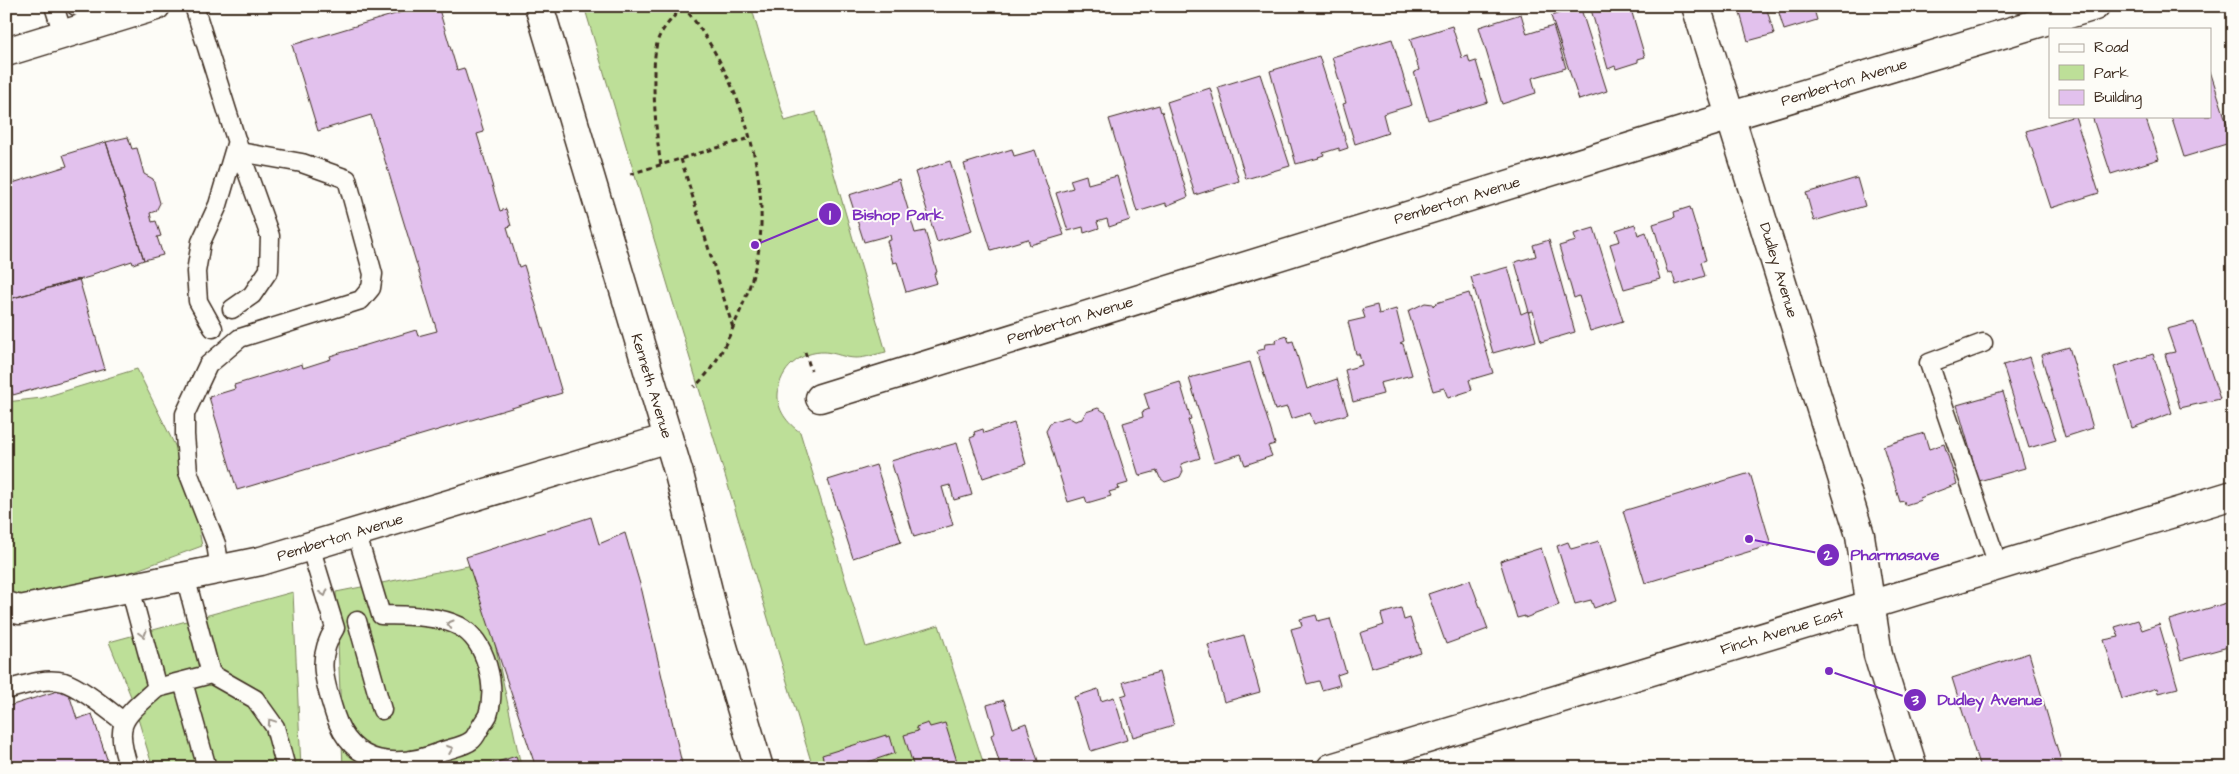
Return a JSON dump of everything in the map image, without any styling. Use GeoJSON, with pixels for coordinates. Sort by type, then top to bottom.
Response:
{"type":"FeatureCollection","features":[{"type":"Feature","properties":{"kind":"street"},"geometry":{"type":"LineString","coordinates":[[6,52],[156,6]]}},
{"type":"Feature","properties":{"kind":"street","name":"Kenneth Avenue"},"geometry":{"type":"LineString","coordinates":[[538,6],[668,438],[716,623],[759,768]]}},
{"type":"Feature","properties":{"kind":"street","name":"Dudley Avenue"},"geometry":{"type":"LineString","coordinates":[[1696,6],[1860,535],[1878,655],[1912,768]]}},
{"type":"Feature","properties":{"kind":"street","name":"Pemberton Avenue"},"geometry":{"type":"LineString","coordinates":[[820,398],[1731,116],[2095,6]]}},
{"type":"Feature","properties":{"kind":"street","name":"Pemberton Avenue"},"geometry":{"type":"LineString","coordinates":[[6,606],[20,610],[260,561],[668,438]]}},
{"type":"Feature","properties":{"kind":"street","name":"Finch Avenue East"},"geometry":{"type":"LineString","coordinates":[[1331,768],[2233,495]]}},
{"type":"Feature","properties":{"kind":"lane"},"geometry":{"type":"LineString","coordinates":[[54,6],[63,34]]}},
{"type":"Feature","properties":{"kind":"lane"},"geometry":{"type":"LineString","coordinates":[[76,6],[112,19]]}},
{"type":"Feature","properties":{"kind":"lane"},"geometry":{"type":"LineString","coordinates":[[194,6],[270,236],[269,270],[252,295],[232,309]]}},
{"type":"Feature","properties":{"kind":"lane"},"geometry":{"type":"LineString","coordinates":[[212,328],[198,301],[196,272],[201,242],[218,205],[239,146]]}},
{"type":"Feature","properties":{"kind":"lane"},"geometry":{"type":"LineString","coordinates":[[220,569],[216,544],[188,472],[185,435],[185,414],[208,365],[240,338],[361,300],[371,288],[373,274],[347,180],[302,163],[239,146]]}},
{"type":"Feature","properties":{"kind":"lane"},"geometry":{"type":"LineString","coordinates":[[1983,343],[1929,363],[1998,565]]}},
{"type":"Feature","properties":{"kind":"lane"},"geometry":{"type":"LineString","coordinates":[[356,532],[381,615]]}},
{"type":"Feature","properties":{"kind":"lane"},"geometry":{"type":"LineString","coordinates":[[310,546],[335,628]]}},
{"type":"Feature","properties":{"kind":"lane"},"geometry":{"type":"LineString","coordinates":[[185,576],[211,674],[255,699],[275,727],[286,768]]}},
{"type":"Feature","properties":{"kind":"lane"},"geometry":{"type":"LineString","coordinates":[[130,588],[157,688]]}},
{"type":"Feature","properties":{"kind":"lane"},"geometry":{"type":"LineString","coordinates":[[381,615],[438,620],[459,626],[474,638],[483,655],[491,689],[488,715],[472,740],[428,757],[393,762],[362,761],[340,731],[324,679],[323,660],[326,642],[335,628],[381,615]]}},
{"type":"Feature","properties":{"kind":"lane"},"geometry":{"type":"LineString","coordinates":[[357,622],[382,710]]}},
{"type":"Feature","properties":{"kind":"lane"},"geometry":{"type":"LineString","coordinates":[[129,768],[121,733],[123,721],[128,714],[157,688],[211,674]]}},
{"type":"Feature","properties":{"kind":"lane"},"geometry":{"type":"LineString","coordinates":[[6,690],[42,681],[64,682],[99,702],[123,721]]}},
{"type":"Feature","properties":{"kind":"lane"},"geometry":{"type":"LineString","coordinates":[[183,682],[207,768]]}},
{"type":"Feature","properties":{"kind":"path"},"geometry":{"type":"LineString","coordinates":[[661,165],[655,102],[657,43],[663,30],[683,6],[717,55],[737,96],[754,153],[761,208],[760,239],[748,293],[715,363],[694,387]]}},
{"type":"Feature","properties":{"kind":"path"},"geometry":{"type":"LineString","coordinates":[[630,174],[750,138]]}},
{"type":"Feature","properties":{"kind":"path"},"geometry":{"type":"LineString","coordinates":[[681,159],[733,328]]}},
{"type":"Feature","properties":{"kind":"green space"},"geometry":{"type":"Polygon","coordinates":[[[584,6],[751,6],[785,121],[816,112],[886,352],[856,358],[816,352],[800,358],[787,369],[782,377],[778,394],[779,405],[787,420],[800,432],[866,647],[939,625],[985,768],[813,768],[584,6]]]}},
{"type":"Feature","properties":{"kind":"green space"},"geometry":{"type":"Polygon","coordinates":[[[137,369],[188,472],[202,546],[6,618],[6,402],[42,398],[137,369]]]}},
{"type":"Feature","properties":{"kind":"green space"},"geometry":{"type":"Polygon","coordinates":[[[478,564],[521,766],[343,768],[336,592],[478,564]]]}},
{"type":"Feature","properties":{"kind":"green space"},"geometry":{"type":"Polygon","coordinates":[[[293,592],[301,768],[153,768],[132,699],[109,642],[293,592]]]}},
{"type":"Feature","properties":{"kind":"building"},"geometry":{"type":"Polygon","coordinates":[[[422,6],[438,6],[457,70],[464,68],[484,132],[477,134],[500,211],[506,209],[511,226],[507,227],[519,267],[524,265],[562,393],[237,490],[209,397],[235,389],[234,385],[302,364],[303,368],[331,359],[330,356],[416,330],[418,336],[437,331],[371,115],[318,131],[292,45],[422,6]]]}},
{"type":"Feature","properties":{"kind":"building"},"geometry":{"type":"Polygon","coordinates":[[[1580,6],[1607,91],[1579,100],[1551,16],[1580,6]]]}},
{"type":"Feature","properties":{"kind":"building"},"geometry":{"type":"Polygon","coordinates":[[[1590,6],[1630,6],[1645,57],[1638,59],[1638,62],[1616,69],[1615,66],[1608,69],[1590,6]]]}},
{"type":"Feature","properties":{"kind":"building"},"geometry":{"type":"Polygon","coordinates":[[[1738,6],[1766,6],[1774,34],[1748,41],[1738,6]]]}},
{"type":"Feature","properties":{"kind":"building"},"geometry":{"type":"Polygon","coordinates":[[[1777,6],[1813,6],[1817,20],[1784,30],[1777,6]]]}},
{"type":"Feature","properties":{"kind":"building"},"geometry":{"type":"Polygon","coordinates":[[[1521,14],[1527,34],[1553,26],[1566,68],[1532,78],[1536,93],[1502,104],[1479,27],[1521,14]]]}},
{"type":"Feature","properties":{"kind":"building"},"geometry":{"type":"Polygon","coordinates":[[[1452,26],[1462,58],[1468,56],[1470,63],[1476,61],[1488,102],[1428,120],[1414,72],[1419,70],[1410,39],[1452,26]]]}},
{"type":"Feature","properties":{"kind":"building"},"geometry":{"type":"Polygon","coordinates":[[[1392,39],[1412,105],[1383,114],[1388,133],[1355,144],[1343,104],[1346,103],[1332,57],[1392,39]]]}},
{"type":"Feature","properties":{"kind":"building"},"geometry":{"type":"Polygon","coordinates":[[[1319,56],[1348,148],[1339,151],[1339,148],[1323,153],[1324,155],[1319,158],[1296,164],[1270,71],[1319,56]]]}},
{"type":"Feature","properties":{"kind":"building"},"geometry":{"type":"Polygon","coordinates":[[[1260,74],[1290,166],[1246,179],[1218,87],[1260,74]]]}},
{"type":"Feature","properties":{"kind":"building"},"geometry":{"type":"Polygon","coordinates":[[[2212,77],[2233,142],[2184,157],[2172,118],[2212,118],[2212,77]]]}},
{"type":"Feature","properties":{"kind":"building"},"geometry":{"type":"Polygon","coordinates":[[[1210,88],[1239,181],[1195,195],[1167,102],[1210,88]]]}},
{"type":"Feature","properties":{"kind":"building"},"geometry":{"type":"Polygon","coordinates":[[[1159,105],[1188,197],[1166,206],[1166,203],[1137,212],[1109,119],[1159,105]]]}},
{"type":"Feature","properties":{"kind":"building"},"geometry":{"type":"Polygon","coordinates":[[[2068,118],[2076,118],[2099,193],[2051,208],[2026,131],[2068,118]]]}},
{"type":"Feature","properties":{"kind":"building"},"geometry":{"type":"Polygon","coordinates":[[[2093,118],[2146,118],[2159,159],[2111,174],[2093,118]]]}},
{"type":"Feature","properties":{"kind":"building"},"geometry":{"type":"Polygon","coordinates":[[[128,137],[132,149],[137,148],[144,174],[153,179],[160,203],[156,211],[150,213],[152,222],[156,221],[161,236],[157,237],[163,255],[144,260],[106,142],[128,137]]]}},
{"type":"Feature","properties":{"kind":"building"},"geometry":{"type":"Polygon","coordinates":[[[106,142],[144,260],[133,264],[132,261],[93,274],[93,276],[6,300],[6,185],[67,166],[63,155],[106,142]]]}},
{"type":"Feature","properties":{"kind":"building"},"geometry":{"type":"Polygon","coordinates":[[[1012,149],[1014,156],[1035,150],[1064,235],[1030,245],[1028,239],[991,250],[964,164],[1012,149]]]}},
{"type":"Feature","properties":{"kind":"building"},"geometry":{"type":"Polygon","coordinates":[[[950,161],[972,231],[937,242],[915,172],[950,161]]]}},
{"type":"Feature","properties":{"kind":"building"},"geometry":{"type":"Polygon","coordinates":[[[1086,175],[1088,184],[1117,176],[1130,220],[1109,227],[1107,219],[1097,222],[1099,228],[1084,233],[1083,227],[1068,231],[1056,193],[1073,188],[1070,180],[1086,175]]]}},
{"type":"Feature","properties":{"kind":"building"},"geometry":{"type":"Polygon","coordinates":[[[1857,178],[1865,206],[1814,221],[1806,193],[1857,178]]]}},
{"type":"Feature","properties":{"kind":"building"},"geometry":{"type":"Polygon","coordinates":[[[899,179],[915,233],[925,231],[937,272],[934,274],[937,283],[906,292],[897,262],[893,263],[887,241],[891,240],[890,235],[864,242],[849,195],[899,179]]]}},
{"type":"Feature","properties":{"kind":"building"},"geometry":{"type":"Polygon","coordinates":[[[1690,207],[1706,260],[1701,262],[1705,276],[1676,285],[1672,272],[1668,274],[1653,224],[1675,217],[1674,212],[1690,207]]]}},
{"type":"Feature","properties":{"kind":"building"},"geometry":{"type":"Polygon","coordinates":[[[1635,224],[1638,235],[1646,232],[1660,279],[1624,289],[1610,244],[1620,241],[1616,230],[1635,224]]]}},
{"type":"Feature","properties":{"kind":"building"},"geometry":{"type":"Polygon","coordinates":[[[1594,228],[1623,321],[1590,331],[1579,296],[1574,298],[1559,246],[1576,241],[1574,234],[1594,228]]]}},
{"type":"Feature","properties":{"kind":"building"},"geometry":{"type":"Polygon","coordinates":[[[1549,240],[1575,332],[1541,342],[1533,311],[1529,312],[1515,262],[1536,256],[1533,245],[1549,240]]]}},
{"type":"Feature","properties":{"kind":"building"},"geometry":{"type":"Polygon","coordinates":[[[1508,267],[1521,314],[1528,311],[1536,341],[1493,353],[1471,277],[1508,267]]]}},
{"type":"Feature","properties":{"kind":"building"},"geometry":{"type":"Polygon","coordinates":[[[79,279],[105,369],[13,395],[6,372],[6,300],[79,279]]]}},
{"type":"Feature","properties":{"kind":"building"},"geometry":{"type":"Polygon","coordinates":[[[1469,293],[1493,373],[1469,380],[1472,390],[1448,398],[1444,388],[1433,391],[1408,311],[1425,303],[1433,304],[1433,306],[1436,303],[1469,293]]]}},
{"type":"Feature","properties":{"kind":"building"},"geometry":{"type":"Polygon","coordinates":[[[1377,305],[1379,314],[1396,309],[1404,341],[1400,343],[1403,344],[1412,375],[1380,383],[1383,394],[1353,402],[1345,370],[1362,365],[1359,354],[1356,354],[1348,322],[1365,318],[1362,309],[1377,305]]]}},
{"type":"Feature","properties":{"kind":"building"},"geometry":{"type":"Polygon","coordinates":[[[2194,322],[2220,399],[2180,408],[2165,354],[2175,352],[2167,329],[2194,322]]]}},
{"type":"Feature","properties":{"kind":"building"},"geometry":{"type":"Polygon","coordinates":[[[1287,336],[1289,342],[1293,341],[1307,389],[1337,379],[1348,414],[1314,424],[1310,413],[1291,419],[1287,407],[1275,410],[1257,351],[1264,349],[1265,344],[1276,343],[1275,340],[1287,336]]]}},
{"type":"Feature","properties":{"kind":"building"},"geometry":{"type":"Polygon","coordinates":[[[2069,347],[2093,428],[2065,437],[2041,355],[2069,347]]]}},
{"type":"Feature","properties":{"kind":"building"},"geometry":{"type":"Polygon","coordinates":[[[2153,354],[2172,413],[2132,428],[2114,367],[2153,354]]]}},
{"type":"Feature","properties":{"kind":"building"},"geometry":{"type":"Polygon","coordinates":[[[2030,357],[2056,440],[2029,448],[2003,365],[2030,357]]]}},
{"type":"Feature","properties":{"kind":"building"},"geometry":{"type":"Polygon","coordinates":[[[1250,362],[1275,444],[1268,446],[1272,456],[1245,465],[1241,454],[1214,462],[1189,378],[1250,362]]]}},
{"type":"Feature","properties":{"kind":"building"},"geometry":{"type":"Polygon","coordinates":[[[1180,382],[1191,419],[1188,420],[1200,458],[1181,464],[1183,471],[1180,477],[1165,482],[1160,478],[1157,471],[1139,476],[1123,423],[1143,417],[1142,412],[1149,409],[1144,393],[1180,382]]]}},
{"type":"Feature","properties":{"kind":"building"},"geometry":{"type":"Polygon","coordinates":[[[2003,392],[2025,468],[1979,481],[1957,405],[2003,392]]]}},
{"type":"Feature","properties":{"kind":"building"},"geometry":{"type":"Polygon","coordinates":[[[1098,408],[1106,413],[1128,483],[1118,486],[1119,489],[1109,492],[1111,496],[1087,503],[1085,497],[1068,502],[1046,431],[1051,422],[1068,417],[1075,421],[1082,419],[1086,412],[1098,408]]]}},
{"type":"Feature","properties":{"kind":"building"},"geometry":{"type":"Polygon","coordinates":[[[1014,423],[1026,464],[983,478],[970,438],[975,436],[974,432],[983,429],[984,433],[1014,423]]]}},
{"type":"Feature","properties":{"kind":"building"},"geometry":{"type":"Polygon","coordinates":[[[1924,433],[1929,449],[1944,444],[1957,484],[1905,505],[1904,501],[1900,502],[1883,446],[1924,433]]]}},
{"type":"Feature","properties":{"kind":"building"},"geometry":{"type":"Polygon","coordinates":[[[957,443],[972,495],[954,500],[950,485],[942,487],[953,525],[914,537],[891,461],[957,443]]]}},
{"type":"Feature","properties":{"kind":"building"},"geometry":{"type":"Polygon","coordinates":[[[876,465],[901,542],[853,558],[828,480],[876,465]]]}},
{"type":"Feature","properties":{"kind":"building"},"geometry":{"type":"Polygon","coordinates":[[[1750,473],[1771,545],[1645,583],[1623,511],[1750,473]]]}},
{"type":"Feature","properties":{"kind":"building"},"geometry":{"type":"Polygon","coordinates":[[[591,517],[599,544],[625,533],[642,591],[683,768],[536,768],[466,557],[591,517]]]}},
{"type":"Feature","properties":{"kind":"building"},"geometry":{"type":"Polygon","coordinates":[[[1599,541],[1617,600],[1594,608],[1591,600],[1575,604],[1557,546],[1568,542],[1571,549],[1599,541]]]}},
{"type":"Feature","properties":{"kind":"building"},"geometry":{"type":"Polygon","coordinates":[[[1541,548],[1559,605],[1525,618],[1525,616],[1517,618],[1500,561],[1541,548]]]}},
{"type":"Feature","properties":{"kind":"building"},"geometry":{"type":"Polygon","coordinates":[[[1470,580],[1488,629],[1446,644],[1428,594],[1470,580]]]}},
{"type":"Feature","properties":{"kind":"building"},"geometry":{"type":"Polygon","coordinates":[[[2233,601],[2233,640],[2226,642],[2228,647],[2181,660],[2169,620],[2233,601]]]}},
{"type":"Feature","properties":{"kind":"building"},"geometry":{"type":"Polygon","coordinates":[[[1401,608],[1404,620],[1410,618],[1421,653],[1371,668],[1360,633],[1384,625],[1381,614],[1401,608]]]}},
{"type":"Feature","properties":{"kind":"building"},"geometry":{"type":"Polygon","coordinates":[[[1316,615],[1318,621],[1330,618],[1346,672],[1337,675],[1340,685],[1322,690],[1319,681],[1307,684],[1291,629],[1302,626],[1300,619],[1316,615]]]}},
{"type":"Feature","properties":{"kind":"building"},"geometry":{"type":"Polygon","coordinates":[[[2138,620],[2142,630],[2159,624],[2178,688],[2158,693],[2157,688],[2122,699],[2104,640],[2119,637],[2115,627],[2138,620]]]}},
{"type":"Feature","properties":{"kind":"building"},"geometry":{"type":"Polygon","coordinates":[[[1244,635],[1260,692],[1224,702],[1208,645],[1244,635]]]}},
{"type":"Feature","properties":{"kind":"building"},"geometry":{"type":"Polygon","coordinates":[[[2029,653],[2063,768],[1980,768],[1952,678],[2029,653]]]}},
{"type":"Feature","properties":{"kind":"building"},"geometry":{"type":"Polygon","coordinates":[[[1159,672],[1174,725],[1133,737],[1121,696],[1127,694],[1123,682],[1159,672]]]}},
{"type":"Feature","properties":{"kind":"building"},"geometry":{"type":"Polygon","coordinates":[[[67,688],[77,719],[92,714],[110,768],[6,768],[6,707],[67,688]]]}},
{"type":"Feature","properties":{"kind":"building"},"geometry":{"type":"Polygon","coordinates":[[[1098,689],[1101,701],[1114,697],[1127,740],[1091,751],[1074,697],[1098,689]]]}},
{"type":"Feature","properties":{"kind":"building"},"geometry":{"type":"Polygon","coordinates":[[[1004,700],[1013,728],[1026,723],[1039,764],[1027,768],[1001,768],[991,735],[995,733],[987,705],[1004,700]]]}},
{"type":"Feature","properties":{"kind":"building"},"geometry":{"type":"Polygon","coordinates":[[[928,723],[930,727],[945,723],[959,768],[914,768],[904,735],[918,731],[916,727],[928,723]]]}},
{"type":"Feature","properties":{"kind":"building"},"geometry":{"type":"Polygon","coordinates":[[[886,735],[886,737],[890,736],[895,753],[862,764],[863,768],[826,768],[822,755],[886,735]]]}},
{"type":"Feature","properties":{"kind":"building"},"geometry":{"type":"Polygon","coordinates":[[[516,756],[519,768],[479,768],[516,756]]]}},
{"type":"Feature","properties":{"kind":"place","name":"Bishop Park"},"geometry":{"type":"Point","coordinates":[755,245]}},
{"type":"Feature","properties":{"kind":"place","name":"Pharmasave"},"geometry":{"type":"Point","coordinates":[1749,539]}},
{"type":"Feature","properties":{"kind":"place","name":"Dudley Avenue"},"geometry":{"type":"Point","coordinates":[1829,671]}}]}
